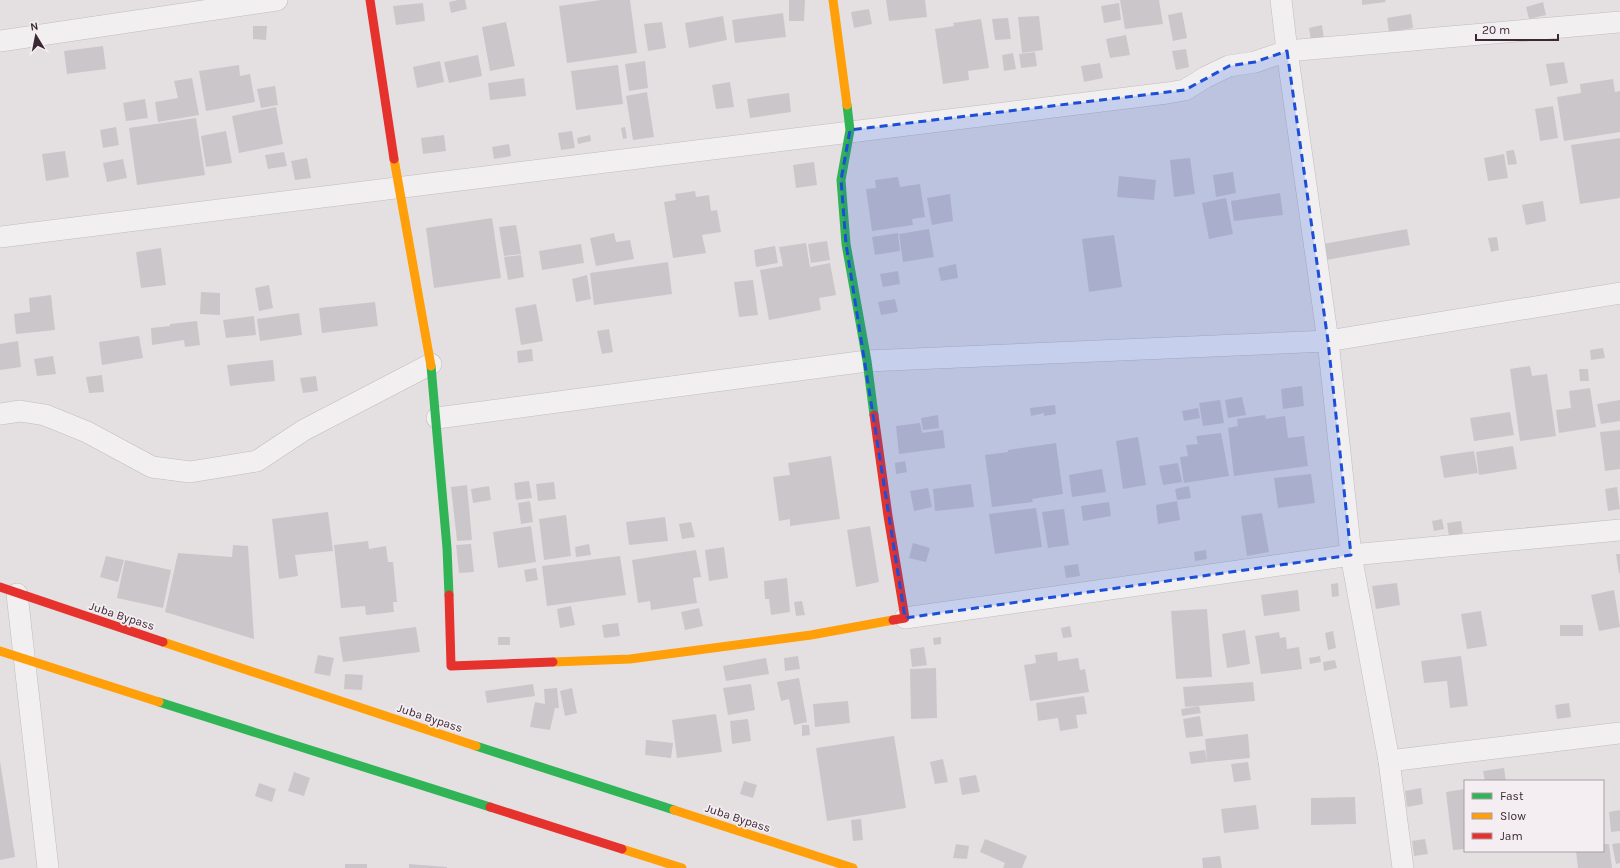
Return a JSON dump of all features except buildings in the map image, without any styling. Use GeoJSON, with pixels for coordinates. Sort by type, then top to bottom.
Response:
{"type":"FeatureCollection","features":[{"type":"Feature","properties":{"kind":"street"},"geometry":{"type":"LineString","coordinates":[[0,41],[277,0]]}},
{"type":"Feature","properties":{"kind":"street"},"geometry":{"type":"LineString","coordinates":[[370,0],[398,189],[431,364],[437,418],[447,548],[451,666],[630,660],[811,635],[905,618],[1351,555],[1620,530]]}},
{"type":"Feature","properties":{"kind":"street"},"geometry":{"type":"LineString","coordinates":[[833,0],[850,130],[841,180],[846,244],[867,361],[888,516],[905,618]]}},
{"type":"Feature","properties":{"kind":"street"},"geometry":{"type":"LineString","coordinates":[[1281,0],[1286,51],[1328,341],[1351,555],[1389,761],[1403,868]]}},
{"type":"Feature","properties":{"kind":"street"},"geometry":{"type":"LineString","coordinates":[[0,237],[398,189],[850,130],[1179,91],[1185,90],[1206,77],[1229,66],[1255,62],[1286,51],[1620,22]]}},
{"type":"Feature","properties":{"kind":"street"},"geometry":{"type":"LineString","coordinates":[[437,418],[867,361],[1328,341],[1620,293]]}},
{"type":"Feature","properties":{"kind":"street"},"geometry":{"type":"LineString","coordinates":[[0,414],[20,411],[45,415],[87,432],[152,467],[190,472],[257,461],[304,430],[431,364]]}},
{"type":"Feature","properties":{"kind":"street"},"geometry":{"type":"LineString","coordinates":[[8,591],[24,660],[48,868]]}},
{"type":"Feature","properties":{"kind":"street","name":"Juba Bypass"},"geometry":{"type":"LineString","coordinates":[[8,591],[853,868]]}},
{"type":"Feature","properties":{"kind":"street"},"geometry":{"type":"LineString","coordinates":[[0,651],[24,660],[682,868]]}},
{"type":"Feature","properties":{"kind":"street"},"geometry":{"type":"LineString","coordinates":[[1389,761],[1620,733]]}},
{"type":"Feature","properties":{"kind":"highlighted area"},"geometry":{"type":"Polygon","coordinates":[[[1287,51],[1328,341],[1351,555],[905,618],[846,244],[841,180],[850,130],[1185,90],[1229,66],[1255,62],[1287,51]]]}},
{"type":"Feature","properties":{"kind":"traffic: fast"},"geometry":{"type":"LineString","coordinates":[[847,105],[850,130],[841,180],[846,244],[867,361],[874,415]]}},
{"type":"Feature","properties":{"kind":"traffic: fast"},"geometry":{"type":"LineString","coordinates":[[431,366],[447,548],[449,595]]}},
{"type":"Feature","properties":{"kind":"traffic: fast"},"geometry":{"type":"LineString","coordinates":[[159,702],[490,807]]}},
{"type":"Feature","properties":{"kind":"traffic: fast"},"geometry":{"type":"LineString","coordinates":[[476,746],[674,810]]}},
{"type":"Feature","properties":{"kind":"traffic: slow"},"geometry":{"type":"LineString","coordinates":[[833,0],[847,105]]}},
{"type":"Feature","properties":{"kind":"traffic: slow"},"geometry":{"type":"LineString","coordinates":[[394,159],[431,366]]}},
{"type":"Feature","properties":{"kind":"traffic: slow"},"geometry":{"type":"LineString","coordinates":[[553,662],[630,659],[811,635],[893,620]]}},
{"type":"Feature","properties":{"kind":"traffic: slow"},"geometry":{"type":"LineString","coordinates":[[163,642],[476,746]]}},
{"type":"Feature","properties":{"kind":"traffic: slow"},"geometry":{"type":"LineString","coordinates":[[0,651],[159,702]]}},
{"type":"Feature","properties":{"kind":"traffic: slow"},"geometry":{"type":"LineString","coordinates":[[674,810],[853,868]]}},
{"type":"Feature","properties":{"kind":"traffic: slow"},"geometry":{"type":"LineString","coordinates":[[622,849],[682,868]]}},
{"type":"Feature","properties":{"kind":"traffic: jam"},"geometry":{"type":"LineString","coordinates":[[370,0],[394,159]]}},
{"type":"Feature","properties":{"kind":"traffic: jam"},"geometry":{"type":"LineString","coordinates":[[874,415],[888,516],[905,618],[893,620]]}},
{"type":"Feature","properties":{"kind":"traffic: jam"},"geometry":{"type":"LineString","coordinates":[[0,587],[163,642]]}},
{"type":"Feature","properties":{"kind":"traffic: jam"},"geometry":{"type":"LineString","coordinates":[[449,595],[451,666],[553,662]]}},
{"type":"Feature","properties":{"kind":"traffic: jam"},"geometry":{"type":"LineString","coordinates":[[490,807],[622,849]]}}]}
